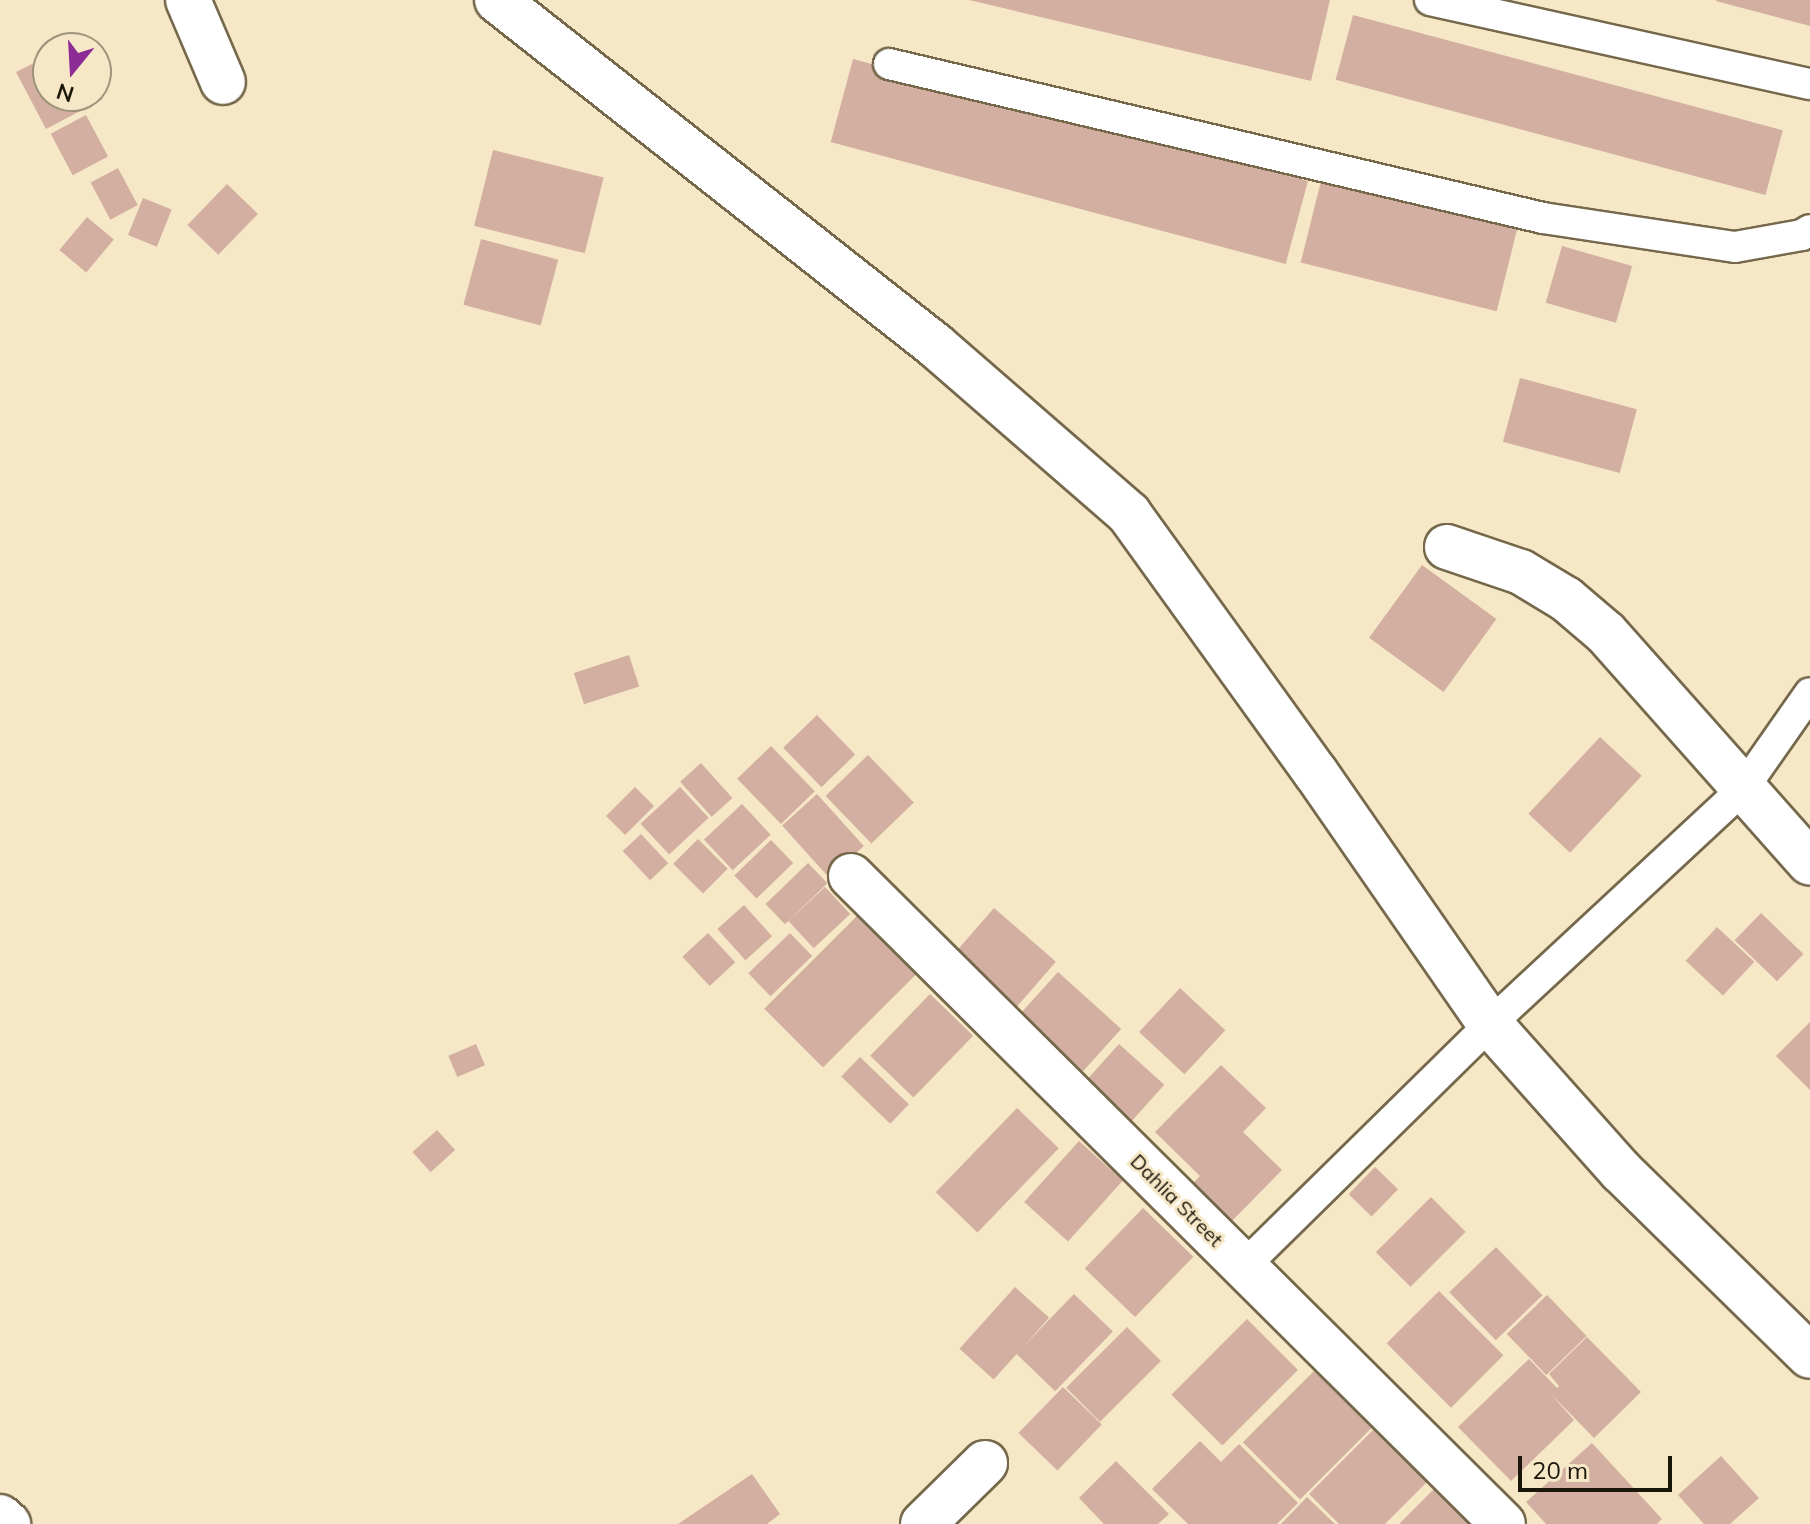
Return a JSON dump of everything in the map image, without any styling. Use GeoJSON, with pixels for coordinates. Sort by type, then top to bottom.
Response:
{"type":"FeatureCollection","features":[{"type":"Feature","properties":{"kind":"street"},"geometry":{"type":"LineString","coordinates":[[188,0],[223,82]]}},
{"type":"Feature","properties":{"kind":"street"},"geometry":{"type":"LineString","coordinates":[[497,0],[936,346],[1129,514],[1316,773],[1490,1024],[1621,1171],[1810,1356]]}},
{"type":"Feature","properties":{"kind":"street"},"geometry":{"type":"LineString","coordinates":[[1447,547],[1501,562],[1566,599],[1606,633],[1742,790],[1810,863]]}},
{"type":"Feature","properties":{"kind":"street","name":"Dahlia Street"},"geometry":{"type":"LineString","coordinates":[[851,876],[1503,1524]]}},
{"type":"Feature","properties":{"kind":"street"},"geometry":{"type":"LineString","coordinates":[[923,1524],[985,1463]]}},
{"type":"Feature","properties":{"kind":"street"},"geometry":{"type":"LineString","coordinates":[[0,1517],[8,1524]]}},
{"type":"Feature","properties":{"kind":"lane"},"geometry":{"type":"LineString","coordinates":[[1430,0],[1810,84]]}},
{"type":"Feature","properties":{"kind":"lane"},"geometry":{"type":"LineString","coordinates":[[889,64],[1543,218],[1735,247],[1802,235],[1810,230]]}},
{"type":"Feature","properties":{"kind":"lane"},"geometry":{"type":"LineString","coordinates":[[1244,1266],[1490,1024],[1742,790],[1810,693]]}},
{"type":"Feature","properties":{"kind":"building"},"geometry":{"type":"Polygon","coordinates":[[[969,0],[1330,0],[1311,81],[969,0]]]}},
{"type":"Feature","properties":{"kind":"building"},"geometry":{"type":"Polygon","coordinates":[[[1810,0],[1810,26],[1716,1],[1810,0]]]}},
{"type":"Feature","properties":{"kind":"building"},"geometry":{"type":"Polygon","coordinates":[[[1353,15],[1783,130],[1765,195],[1336,80],[1353,15]]]}},
{"type":"Feature","properties":{"kind":"building"},"geometry":{"type":"Polygon","coordinates":[[[853,59],[1308,181],[1286,264],[831,142],[853,59]]]}},
{"type":"Feature","properties":{"kind":"building"},"geometry":{"type":"Polygon","coordinates":[[[32,64],[32,102],[16,72],[32,64]]]}},
{"type":"Feature","properties":{"kind":"building"},"geometry":{"type":"Polygon","coordinates":[[[37,112],[78,112],[46,129],[37,112]]]}},
{"type":"Feature","properties":{"kind":"building"},"geometry":{"type":"Polygon","coordinates":[[[86,115],[108,156],[73,175],[51,134],[86,115]]]}},
{"type":"Feature","properties":{"kind":"building"},"geometry":{"type":"Polygon","coordinates":[[[493,150],[604,178],[585,253],[474,226],[493,150]]]}},
{"type":"Feature","properties":{"kind":"building"},"geometry":{"type":"Polygon","coordinates":[[[118,168],[138,205],[110,220],[91,183],[118,168]]]}},
{"type":"Feature","properties":{"kind":"building"},"geometry":{"type":"Polygon","coordinates":[[[1322,177],[1518,226],[1497,311],[1301,262],[1322,177]]]}},
{"type":"Feature","properties":{"kind":"building"},"geometry":{"type":"Polygon","coordinates":[[[227,184],[258,214],[218,255],[187,225],[227,184]]]}},
{"type":"Feature","properties":{"kind":"building"},"geometry":{"type":"Polygon","coordinates":[[[143,198],[172,210],[157,247],[128,235],[143,198]]]}},
{"type":"Feature","properties":{"kind":"building"},"geometry":{"type":"Polygon","coordinates":[[[87,217],[114,239],[86,272],[59,250],[87,217]]]}},
{"type":"Feature","properties":{"kind":"building"},"geometry":{"type":"Polygon","coordinates":[[[481,239],[558,260],[541,325],[463,305],[481,239]]]}},
{"type":"Feature","properties":{"kind":"building"},"geometry":{"type":"Polygon","coordinates":[[[1562,246],[1632,266],[1616,323],[1546,303],[1562,246]]]}},
{"type":"Feature","properties":{"kind":"building"},"geometry":{"type":"Polygon","coordinates":[[[1520,378],[1637,409],[1620,473],[1503,442],[1520,378]]]}},
{"type":"Feature","properties":{"kind":"building"},"geometry":{"type":"Polygon","coordinates":[[[1422,565],[1496,619],[1444,692],[1369,638],[1422,565]]]}},
{"type":"Feature","properties":{"kind":"building"},"geometry":{"type":"Polygon","coordinates":[[[629,655],[639,686],[584,704],[574,673],[629,655]]]}},
{"type":"Feature","properties":{"kind":"building"},"geometry":{"type":"Polygon","coordinates":[[[817,715],[855,755],[821,787],[783,748],[817,715]]]}},
{"type":"Feature","properties":{"kind":"building"},"geometry":{"type":"Polygon","coordinates":[[[1600,737],[1642,776],[1570,853],[1528,814],[1600,737]]]}},
{"type":"Feature","properties":{"kind":"building"},"geometry":{"type":"Polygon","coordinates":[[[771,746],[815,791],[781,824],[737,779],[771,746]]]}},
{"type":"Feature","properties":{"kind":"building"},"geometry":{"type":"Polygon","coordinates":[[[868,755],[914,802],[871,843],[826,796],[868,755]]]}},
{"type":"Feature","properties":{"kind":"building"},"geometry":{"type":"Polygon","coordinates":[[[701,763],[732,798],[712,817],[680,782],[701,763]]]}},
{"type":"Feature","properties":{"kind":"building"},"geometry":{"type":"Polygon","coordinates":[[[635,787],[654,806],[625,835],[606,816],[635,787]]]}},
{"type":"Feature","properties":{"kind":"building"},"geometry":{"type":"Polygon","coordinates":[[[680,787],[709,818],[669,855],[641,824],[680,787]]]}},
{"type":"Feature","properties":{"kind":"building"},"geometry":{"type":"Polygon","coordinates":[[[817,794],[864,846],[829,877],[782,825],[817,794]]]}},
{"type":"Feature","properties":{"kind":"building"},"geometry":{"type":"Polygon","coordinates":[[[742,804],[771,835],[733,870],[704,839],[742,804]]]}},
{"type":"Feature","properties":{"kind":"building"},"geometry":{"type":"Polygon","coordinates":[[[641,834],[668,863],[650,880],[623,851],[641,834]]]}},
{"type":"Feature","properties":{"kind":"building"},"geometry":{"type":"Polygon","coordinates":[[[698,839],[728,869],[703,893],[673,864],[698,839]]]}},
{"type":"Feature","properties":{"kind":"building"},"geometry":{"type":"Polygon","coordinates":[[[771,840],[793,863],[757,898],[734,875],[771,840]]]}},
{"type":"Feature","properties":{"kind":"building"},"geometry":{"type":"Polygon","coordinates":[[[808,863],[827,883],[785,924],[766,904],[808,863]]]}},
{"type":"Feature","properties":{"kind":"building"},"geometry":{"type":"Polygon","coordinates":[[[825,887],[850,914],[814,948],[788,921],[825,887]]]}},
{"type":"Feature","properties":{"kind":"building"},"geometry":{"type":"Polygon","coordinates":[[[744,905],[772,936],[745,960],[717,929],[744,905]]]}},
{"type":"Feature","properties":{"kind":"building"},"geometry":{"type":"Polygon","coordinates":[[[994,908],[1056,962],[1010,1015],[948,961],[994,908]]]}},
{"type":"Feature","properties":{"kind":"building"},"geometry":{"type":"Polygon","coordinates":[[[1761,913],[1803,954],[1777,981],[1735,940],[1761,913]]]}},
{"type":"Feature","properties":{"kind":"building"},"geometry":{"type":"Polygon","coordinates":[[[859,914],[918,973],[823,1067],[764,1009],[859,914]]]}},
{"type":"Feature","properties":{"kind":"building"},"geometry":{"type":"Polygon","coordinates":[[[1717,927],[1754,962],[1723,995],[1686,961],[1717,927]]]}},
{"type":"Feature","properties":{"kind":"building"},"geometry":{"type":"Polygon","coordinates":[[[708,933],[735,962],[710,986],[682,957],[708,933]]]}},
{"type":"Feature","properties":{"kind":"building"},"geometry":{"type":"Polygon","coordinates":[[[790,933],[812,956],[771,996],[748,973],[790,933]]]}},
{"type":"Feature","properties":{"kind":"building"},"geometry":{"type":"Polygon","coordinates":[[[1058,972],[1121,1029],[1083,1071],[1020,1014],[1058,972]]]}},
{"type":"Feature","properties":{"kind":"building"},"geometry":{"type":"Polygon","coordinates":[[[1180,988],[1225,1030],[1184,1074],[1139,1032],[1180,988]]]}},
{"type":"Feature","properties":{"kind":"building"},"geometry":{"type":"Polygon","coordinates":[[[930,994],[973,1036],[913,1098],[870,1056],[930,994]]]}},
{"type":"Feature","properties":{"kind":"building"},"geometry":{"type":"Polygon","coordinates":[[[1810,1022],[1810,1090],[1776,1056],[1810,1022]]]}},
{"type":"Feature","properties":{"kind":"building"},"geometry":{"type":"Polygon","coordinates":[[[476,1044],[485,1065],[457,1077],[448,1056],[476,1044]]]}},
{"type":"Feature","properties":{"kind":"building"},"geometry":{"type":"Polygon","coordinates":[[[1119,1044],[1164,1085],[1131,1122],[1086,1081],[1119,1044]]]}},
{"type":"Feature","properties":{"kind":"building"},"geometry":{"type":"Polygon","coordinates":[[[860,1057],[909,1104],[890,1124],[841,1076],[860,1057]]]}},
{"type":"Feature","properties":{"kind":"building"},"geometry":{"type":"Polygon","coordinates":[[[1221,1065],[1266,1108],[1243,1132],[1282,1170],[1228,1225],[1189,1187],[1200,1176],[1155,1132],[1221,1065]]]}},
{"type":"Feature","properties":{"kind":"building"},"geometry":{"type":"Polygon","coordinates":[[[1017,1108],[1059,1148],[977,1232],[936,1192],[1017,1108]]]}},
{"type":"Feature","properties":{"kind":"building"},"geometry":{"type":"Polygon","coordinates":[[[437,1130],[455,1150],[431,1172],[412,1152],[437,1130]]]}},
{"type":"Feature","properties":{"kind":"building"},"geometry":{"type":"Polygon","coordinates":[[[1079,1141],[1123,1180],[1068,1241],[1024,1202],[1079,1141]]]}},
{"type":"Feature","properties":{"kind":"building"},"geometry":{"type":"Polygon","coordinates":[[[1375,1167],[1398,1189],[1372,1217],[1349,1194],[1375,1167]]]}},
{"type":"Feature","properties":{"kind":"building"},"geometry":{"type":"Polygon","coordinates":[[[1431,1197],[1466,1232],[1410,1287],[1376,1252],[1431,1197]]]}},
{"type":"Feature","properties":{"kind":"building"},"geometry":{"type":"Polygon","coordinates":[[[1143,1208],[1193,1257],[1135,1317],[1085,1268],[1143,1208]]]}},
{"type":"Feature","properties":{"kind":"building"},"geometry":{"type":"Polygon","coordinates":[[[1496,1247],[1543,1295],[1496,1340],[1449,1292],[1496,1247]]]}},
{"type":"Feature","properties":{"kind":"building"},"geometry":{"type":"Polygon","coordinates":[[[1015,1287],[1049,1318],[994,1379],[959,1349],[1015,1287]]]}},
{"type":"Feature","properties":{"kind":"building"},"geometry":{"type":"Polygon","coordinates":[[[1439,1291],[1503,1355],[1451,1408],[1387,1343],[1439,1291]]]}},
{"type":"Feature","properties":{"kind":"building"},"geometry":{"type":"Polygon","coordinates":[[[1074,1294],[1113,1332],[1055,1391],[1016,1354],[1074,1294]]]}},
{"type":"Feature","properties":{"kind":"building"},"geometry":{"type":"Polygon","coordinates":[[[1547,1295],[1587,1336],[1546,1375],[1507,1334],[1547,1295]]]}},
{"type":"Feature","properties":{"kind":"building"},"geometry":{"type":"Polygon","coordinates":[[[1247,1319],[1298,1370],[1222,1446],[1171,1395],[1247,1319]]]}},
{"type":"Feature","properties":{"kind":"building"},"geometry":{"type":"Polygon","coordinates":[[[1127,1327],[1161,1361],[1100,1422],[1066,1388],[1127,1327]]]}},
{"type":"Feature","properties":{"kind":"building"},"geometry":{"type":"Polygon","coordinates":[[[1587,1337],[1641,1392],[1594,1438],[1550,1393],[1574,1420],[1511,1481],[1458,1427],[1529,1359],[1557,1388],[1559,1386],[1549,1374],[1587,1337]]]}},
{"type":"Feature","properties":{"kind":"building"},"geometry":{"type":"Polygon","coordinates":[[[1322,1363],[1379,1420],[1300,1499],[1243,1442],[1322,1363]]]}},
{"type":"Feature","properties":{"kind":"building"},"geometry":{"type":"Polygon","coordinates":[[[1063,1387],[1102,1425],[1057,1471],[1019,1433],[1063,1387]]]}},
{"type":"Feature","properties":{"kind":"building"},"geometry":{"type":"Polygon","coordinates":[[[1384,1419],[1437,1472],[1385,1524],[1339,1524],[1309,1494],[1384,1419]]]}},
{"type":"Feature","properties":{"kind":"building"},"geometry":{"type":"Polygon","coordinates":[[[1200,1441],[1221,1462],[1239,1444],[1298,1503],[1277,1524],[1188,1524],[1152,1489],[1200,1441]]]}},
{"type":"Feature","properties":{"kind":"building"},"geometry":{"type":"Polygon","coordinates":[[[1592,1443],[1662,1519],[1657,1524],[1546,1524],[1526,1502],[1592,1443]]]}},
{"type":"Feature","properties":{"kind":"building"},"geometry":{"type":"Polygon","coordinates":[[[1721,1456],[1759,1498],[1730,1524],[1704,1524],[1678,1495],[1721,1456]]]}},
{"type":"Feature","properties":{"kind":"building"},"geometry":{"type":"Polygon","coordinates":[[[1116,1461],[1169,1514],[1158,1524],[1104,1524],[1079,1498],[1116,1461]]]}},
{"type":"Feature","properties":{"kind":"building"},"geometry":{"type":"Polygon","coordinates":[[[752,1474],[780,1514],[767,1524],[678,1524],[752,1474]]]}},
{"type":"Feature","properties":{"kind":"building"},"geometry":{"type":"Polygon","coordinates":[[[1440,1483],[1480,1524],[1399,1524],[1440,1483]]]}},
{"type":"Feature","properties":{"kind":"building"},"geometry":{"type":"Polygon","coordinates":[[[1307,1497],[1335,1524],[1281,1524],[1307,1497]]]}}]}
